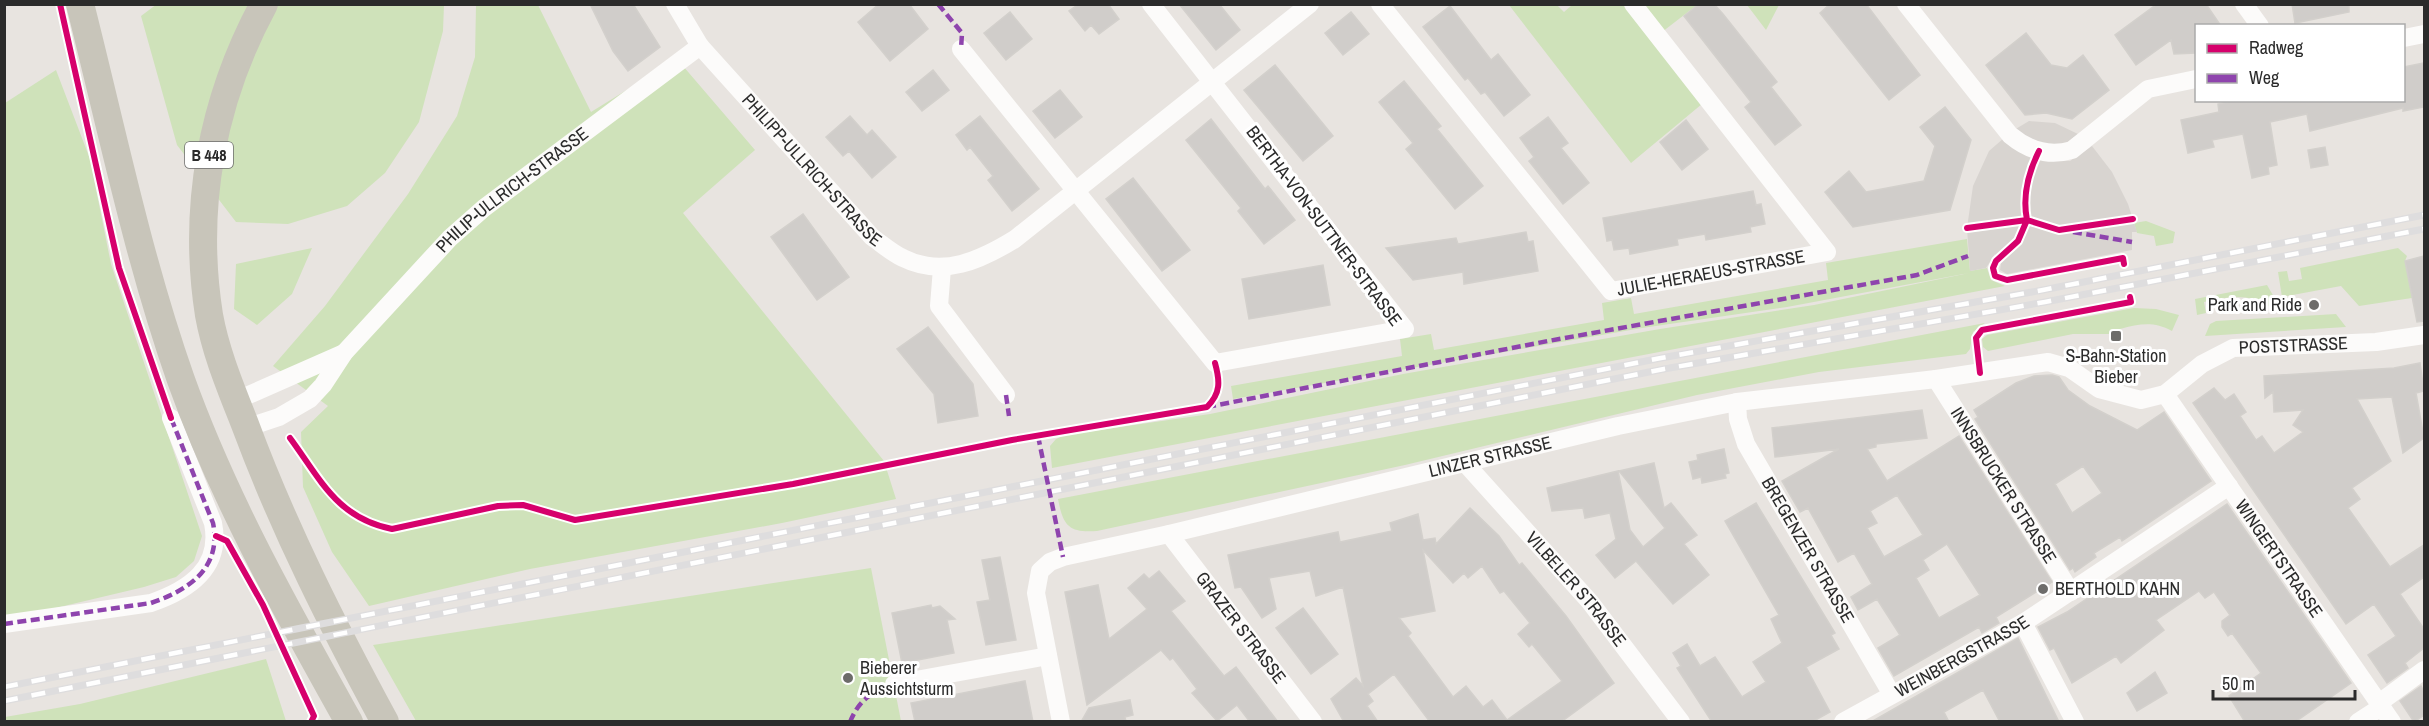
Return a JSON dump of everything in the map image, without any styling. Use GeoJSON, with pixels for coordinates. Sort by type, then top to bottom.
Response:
{"type":"FeatureCollection","features":[{"type":"Feature","properties":{"kind":"main road"},"geometry":{"type":"LineString","coordinates":[[80,4],[148,277],[199,428],[223,485],[283,602],[349,722]]}},
{"type":"Feature","properties":{"kind":"main road","name":"B 448"},"geometry":{"type":"LineString","coordinates":[[264,4],[249,31],[222,100],[208,162],[204,200],[205,259],[210,316],[235,401],[273,496],[318,595],[385,722]]}},
{"type":"Feature","properties":{"kind":"main road"},"geometry":{"type":"LineString","coordinates":[[199,428],[235,401]]}},
{"type":"Feature","properties":{"kind":"main road"},"geometry":{"type":"LineString","coordinates":[[199,428],[246,428]]}},
{"type":"Feature","properties":{"kind":"street","name":"PHILIPP-ULLRICH-STRASSE"},"geometry":{"type":"LineString","coordinates":[[675,4],[700,46],[872,237],[904,259],[942,268],[981,260],[1015,239],[1310,4]]}},
{"type":"Feature","properties":{"kind":"street"},"geometry":{"type":"LineString","coordinates":[[1151,4],[1213,81]]}},
{"type":"Feature","properties":{"kind":"street","name":"JULIE-HERAEUS-STRASSE"},"geometry":{"type":"LineString","coordinates":[[1380,4],[1611,291],[1827,252],[1634,4]]}},
{"type":"Feature","properties":{"kind":"street"},"geometry":{"type":"LineString","coordinates":[[1906,4],[2010,135],[2039,151],[2061,153],[2072,150],[2148,89],[2195,79]]}},
{"type":"Feature","properties":{"kind":"street"},"geometry":{"type":"LineString","coordinates":[[2244,4],[2259,24]]}},
{"type":"Feature","properties":{"kind":"street"},"geometry":{"type":"LineString","coordinates":[[2405,38],[2424,34]]}},
{"type":"Feature","properties":{"kind":"street","name":"PHILIP-ULLRICH-STRASSE"},"geometry":{"type":"LineString","coordinates":[[246,428],[279,417],[310,399],[323,385],[344,353],[450,238],[484,208],[700,46]]}},
{"type":"Feature","properties":{"kind":"street"},"geometry":{"type":"LineString","coordinates":[[961,49],[1076,191]]}},
{"type":"Feature","properties":{"kind":"street","name":"BERTHA-VON-SUTTNER-STRASSE"},"geometry":{"type":"LineString","coordinates":[[1076,191],[1215,363],[1404,329],[1213,81]]}},
{"type":"Feature","properties":{"kind":"street"},"geometry":{"type":"LineString","coordinates":[[942,268],[939,306],[1006,395]]}},
{"type":"Feature","properties":{"kind":"street","name":"POSTSTRASSE"},"geometry":{"type":"LineString","coordinates":[[1936,379],[2048,362],[2069,368],[2099,388],[2141,400],[2165,394],[2202,364],[2233,348],[2376,342],[2424,335]]}},
{"type":"Feature","properties":{"kind":"street","name":"PHILIP-ULLRICH-STRASSE"},"geometry":{"type":"LineString","coordinates":[[235,401],[344,353]]}},
{"type":"Feature","properties":{"kind":"street","name":"LINZER STRASSE"},"geometry":{"type":"LineString","coordinates":[[1047,656],[1036,593],[1040,571],[1050,562],[1618,426],[1737,402],[1936,379]]}},
{"type":"Feature","properties":{"kind":"street","name":"INNSBRUCKER STRASSE"},"geometry":{"type":"LineString","coordinates":[[1936,379],[2070,592]]}},
{"type":"Feature","properties":{"kind":"street","name":"WINGERTSTRASSE"},"geometry":{"type":"LineString","coordinates":[[2165,394],[2384,710]]}},
{"type":"Feature","properties":{"kind":"street","name":"BREGENZER STRASSE"},"geometry":{"type":"LineString","coordinates":[[1737,402],[1746,444],[1891,693]]}},
{"type":"Feature","properties":{"kind":"street"},"geometry":{"type":"LineString","coordinates":[[4,624],[151,603],[174,595],[192,585],[212,554],[216,536],[171,418]]}},
{"type":"Feature","properties":{"kind":"street","name":"VILBELER STRASSE"},"geometry":{"type":"LineString","coordinates":[[1465,463],[1590,602],[1681,722]]}},
{"type":"Feature","properties":{"kind":"street","name":"WEINBERGSTRASSE"},"geometry":{"type":"LineString","coordinates":[[1843,722],[1891,693],[2023,623],[2229,486]]}},
{"type":"Feature","properties":{"kind":"street","name":"GRAZER STRASSE"},"geometry":{"type":"LineString","coordinates":[[1169,534],[1313,722]]}},
{"type":"Feature","properties":{"kind":"street"},"geometry":{"type":"LineString","coordinates":[[2023,623],[2075,722]]}},
{"type":"Feature","properties":{"kind":"street"},"geometry":{"type":"LineString","coordinates":[[894,684],[1047,656],[1061,722]]}},
{"type":"Feature","properties":{"kind":"street"},"geometry":{"type":"LineString","coordinates":[[2358,722],[2384,710],[2424,670]]}},
{"type":"Feature","properties":{"kind":"green space"},"geometry":{"type":"Polygon","coordinates":[[[157,4],[444,5],[443,31],[419,122],[385,173],[347,206],[288,224],[236,222],[177,145],[141,16],[157,4]]]}},
{"type":"Feature","properties":{"kind":"green space"},"geometry":{"type":"Polygon","coordinates":[[[476,5],[538,5],[591,112],[677,59],[755,150],[683,213],[884,461],[896,499],[782,523],[530,569],[369,606],[332,552],[303,487],[301,432],[328,406],[273,366],[325,306],[408,194],[457,116],[475,57],[476,5]]]}},
{"type":"Feature","properties":{"kind":"green space"},"geometry":{"type":"Polygon","coordinates":[[[1509,5],[1557,5],[1564,12],[1572,5],[1697,5],[1653,39],[1702,104],[1631,163],[1509,5]]]}},
{"type":"Feature","properties":{"kind":"green space"},"geometry":{"type":"Polygon","coordinates":[[[1747,5],[1779,5],[1766,30],[1747,5]]]}},
{"type":"Feature","properties":{"kind":"green space"},"geometry":{"type":"Polygon","coordinates":[[[56,70],[90,159],[111,264],[202,536],[194,561],[176,577],[144,587],[5,620],[5,103],[56,70]]]}},
{"type":"Feature","properties":{"kind":"green space"},"geometry":{"type":"Polygon","coordinates":[[[2146,221],[2175,232],[2173,243],[2156,246],[2154,236],[2137,233],[2134,223],[2146,221]]]}},
{"type":"Feature","properties":{"kind":"green space"},"geometry":{"type":"Polygon","coordinates":[[[1967,239],[1970,271],[1987,268],[1991,280],[2005,286],[1052,468],[1050,446],[1056,439],[1065,435],[1210,414],[1403,374],[1660,329],[1814,305],[1969,273],[1787,307],[1642,328],[1233,399],[1231,386],[1402,356],[1400,339],[1431,334],[1434,350],[1604,320],[1602,303],[1631,298],[1634,314],[1828,280],[1826,263],[1967,239]]]}},
{"type":"Feature","properties":{"kind":"green space"},"geometry":{"type":"Polygon","coordinates":[[[312,248],[292,294],[257,325],[234,309],[236,264],[312,248]]]}},
{"type":"Feature","properties":{"kind":"green space"},"geometry":{"type":"Polygon","coordinates":[[[2398,248],[2407,256],[2405,261],[2412,298],[2359,306],[2341,286],[2282,297],[2278,272],[2287,271],[2289,281],[2302,279],[2300,268],[2398,248]]]}},
{"type":"Feature","properties":{"kind":"green space"},"geometry":{"type":"Polygon","coordinates":[[[2267,285],[2274,297],[2270,307],[2254,299],[2230,297],[2204,302],[2206,313],[2197,315],[2195,299],[2267,285]]]}},
{"type":"Feature","properties":{"kind":"green space"},"geometry":{"type":"Polygon","coordinates":[[[2134,308],[2156,309],[2179,315],[2172,331],[2159,326],[2140,325],[2120,329],[2120,334],[2073,334],[1988,351],[1983,347],[1982,339],[1987,335],[2134,308]]]}},
{"type":"Feature","properties":{"kind":"green space"},"geometry":{"type":"Polygon","coordinates":[[[2336,314],[2346,327],[2205,336],[2210,324],[2216,321],[2336,314]]]}},
{"type":"Feature","properties":{"kind":"green space"},"geometry":{"type":"Polygon","coordinates":[[[1985,323],[1973,332],[1970,349],[1966,354],[1819,372],[1697,395],[1405,465],[1097,531],[1080,531],[1069,526],[1062,516],[1058,499],[1985,323]]]}},
{"type":"Feature","properties":{"kind":"green space"},"geometry":{"type":"Polygon","coordinates":[[[871,568],[901,721],[416,721],[373,645],[871,568]]]}},
{"type":"Feature","properties":{"kind":"green space"},"geometry":{"type":"Polygon","coordinates":[[[266,659],[286,721],[5,721],[5,717],[80,704],[266,659]]]}},
{"type":"Feature","properties":{"kind":"shaded area"},"geometry":{"type":"Polygon","coordinates":[[[2029,121],[2055,123],[2078,134],[2066,143],[2045,146],[2014,130],[2029,121]]]}},
{"type":"Feature","properties":{"kind":"shaded area"},"geometry":{"type":"Polygon","coordinates":[[[2004,138],[2054,161],[2070,161],[2092,146],[2112,172],[2128,204],[2137,232],[2132,232],[2132,250],[2007,274],[2000,270],[2001,264],[1995,254],[1986,268],[1970,271],[1967,228],[1973,186],[1989,151],[2004,138]]]}},
{"type":"Feature","properties":{"kind":"building"},"geometry":{"type":"Polygon","coordinates":[[[590,4],[633,4],[660,47],[628,71],[613,51],[590,4]]]}},
{"type":"Feature","properties":{"kind":"building"},"geometry":{"type":"Polygon","coordinates":[[[879,4],[909,4],[928,29],[890,61],[858,22],[879,4]]]}},
{"type":"Feature","properties":{"kind":"building"},"geometry":{"type":"Polygon","coordinates":[[[1079,4],[1108,4],[1119,19],[1099,34],[1091,25],[1085,31],[1069,11],[1079,4]]]}},
{"type":"Feature","properties":{"kind":"building"},"geometry":{"type":"Polygon","coordinates":[[[1179,4],[1219,4],[1240,30],[1216,50],[1179,4]]]}},
{"type":"Feature","properties":{"kind":"building"},"geometry":{"type":"Polygon","coordinates":[[[1699,4],[1714,4],[1723,14],[1777,82],[1771,87],[1801,125],[1775,145],[1745,107],[1751,102],[1684,16],[1699,4]]]}},
{"type":"Feature","properties":{"kind":"building"},"geometry":{"type":"Polygon","coordinates":[[[1830,4],[1866,4],[1920,75],[1889,100],[1820,13],[1830,4]]]}},
{"type":"Feature","properties":{"kind":"building"},"geometry":{"type":"Polygon","coordinates":[[[2157,4],[2206,4],[2220,24],[2195,24],[2195,53],[2174,54],[2171,40],[2136,65],[2115,35],[2157,4]]]}},
{"type":"Feature","properties":{"kind":"building"},"geometry":{"type":"Polygon","coordinates":[[[2292,4],[2349,4],[2349,12],[2295,23],[2292,4]]]}},
{"type":"Feature","properties":{"kind":"building"},"geometry":{"type":"Polygon","coordinates":[[[1450,6],[1491,60],[1498,54],[1530,95],[1504,116],[1485,92],[1481,94],[1468,78],[1465,80],[1423,27],[1450,6]]]}},
{"type":"Feature","properties":{"kind":"building"},"geometry":{"type":"Polygon","coordinates":[[[1010,12],[1032,39],[1006,60],[984,33],[1010,12]]]}},
{"type":"Feature","properties":{"kind":"building"},"geometry":{"type":"Polygon","coordinates":[[[1351,12],[1369,34],[1343,55],[1325,33],[1351,12]]]}},
{"type":"Feature","properties":{"kind":"building"},"geometry":{"type":"Polygon","coordinates":[[[2026,33],[2051,65],[2067,68],[2083,55],[2109,90],[2072,119],[2046,113],[2025,115],[1986,65],[2026,33]]]}},
{"type":"Feature","properties":{"kind":"building"},"geometry":{"type":"Polygon","coordinates":[[[2424,63],[2424,107],[2403,111],[2403,108],[2310,131],[2307,114],[2270,122],[2277,165],[2268,167],[2269,174],[2252,178],[2243,134],[2212,140],[2214,147],[2188,153],[2181,120],[2219,112],[2218,104],[2228,102],[2405,102],[2405,67],[2424,63]]]}},
{"type":"Feature","properties":{"kind":"building"},"geometry":{"type":"Polygon","coordinates":[[[1275,65],[1333,136],[1303,161],[1244,90],[1275,65]]]}},
{"type":"Feature","properties":{"kind":"building"},"geometry":{"type":"Polygon","coordinates":[[[933,70],[949,90],[922,111],[906,92],[933,70]]]}},
{"type":"Feature","properties":{"kind":"building"},"geometry":{"type":"Polygon","coordinates":[[[1404,81],[1441,126],[1437,129],[1483,186],[1455,209],[1406,149],[1413,143],[1379,102],[1404,81]]]}},
{"type":"Feature","properties":{"kind":"building"},"geometry":{"type":"Polygon","coordinates":[[[1060,90],[1082,117],[1055,138],[1033,111],[1060,90]]]}},
{"type":"Feature","properties":{"kind":"building"},"geometry":{"type":"Polygon","coordinates":[[[1945,107],[1971,140],[1950,210],[1853,227],[1825,192],[1849,171],[1866,192],[1924,181],[1935,146],[1920,127],[1945,107]]]}},
{"type":"Feature","properties":{"kind":"building"},"geometry":{"type":"Polygon","coordinates":[[[850,116],[867,135],[872,130],[896,157],[872,178],[849,151],[843,156],[826,137],[850,116]]]}},
{"type":"Feature","properties":{"kind":"building"},"geometry":{"type":"Polygon","coordinates":[[[980,116],[1039,189],[1012,211],[988,180],[993,176],[970,147],[967,150],[956,135],[980,116]]]}},
{"type":"Feature","properties":{"kind":"building"},"geometry":{"type":"Polygon","coordinates":[[[1548,117],[1568,143],[1561,148],[1589,183],[1563,204],[1529,161],[1534,157],[1520,138],[1548,117]]]}},
{"type":"Feature","properties":{"kind":"building"},"geometry":{"type":"Polygon","coordinates":[[[1211,119],[1265,189],[1268,186],[1295,220],[1264,244],[1238,211],[1241,208],[1186,140],[1211,119]]]}},
{"type":"Feature","properties":{"kind":"building"},"geometry":{"type":"Polygon","coordinates":[[[1686,120],[1708,149],[1682,170],[1660,142],[1686,120]]]}},
{"type":"Feature","properties":{"kind":"building"},"geometry":{"type":"Polygon","coordinates":[[[2325,147],[2328,165],[2311,168],[2308,150],[2325,147]]]}},
{"type":"Feature","properties":{"kind":"building"},"geometry":{"type":"Polygon","coordinates":[[[1133,178],[1190,250],[1162,271],[1106,199],[1133,178]]]}},
{"type":"Feature","properties":{"kind":"building"},"geometry":{"type":"Polygon","coordinates":[[[1753,191],[1756,205],[1761,204],[1765,224],[1750,227],[1751,232],[1706,240],[1705,234],[1677,239],[1678,245],[1630,254],[1629,248],[1614,250],[1612,240],[1607,241],[1603,218],[1753,191]]]}},
{"type":"Feature","properties":{"kind":"building"},"geometry":{"type":"Polygon","coordinates":[[[803,214],[849,277],[817,300],[771,237],[803,214]]]}},
{"type":"Feature","properties":{"kind":"building"},"geometry":{"type":"Polygon","coordinates":[[[1526,232],[1528,242],[1533,241],[1538,271],[1464,284],[1463,272],[1413,280],[1386,248],[1456,238],[1458,244],[1526,232]]]}},
{"type":"Feature","properties":{"kind":"building"},"geometry":{"type":"Polygon","coordinates":[[[2424,256],[2424,321],[2417,322],[2405,261],[2424,256]]]}},
{"type":"Feature","properties":{"kind":"building"},"geometry":{"type":"Polygon","coordinates":[[[1323,265],[1330,305],[1249,319],[1242,279],[1323,265]]]}},
{"type":"Feature","properties":{"kind":"building"},"geometry":{"type":"Polygon","coordinates":[[[928,327],[973,384],[978,416],[938,423],[934,394],[897,349],[928,327]]]}},
{"type":"Feature","properties":{"kind":"building"},"geometry":{"type":"Polygon","coordinates":[[[2420,363],[2424,391],[2416,393],[2424,438],[2403,453],[2392,397],[2357,399],[2391,461],[2352,488],[2360,499],[2348,508],[2390,567],[2424,545],[2424,577],[2400,594],[2424,629],[2424,648],[2405,663],[2408,668],[2387,683],[2368,655],[2396,636],[2374,604],[2346,624],[2193,403],[2214,388],[2225,400],[2234,394],[2246,412],[2240,416],[2256,440],[2262,436],[2274,453],[2303,432],[2293,425],[2303,410],[2274,412],[2273,392],[2265,398],[2264,376],[2394,368],[2420,363]]]}},
{"type":"Feature","properties":{"kind":"building"},"geometry":{"type":"Polygon","coordinates":[[[2034,376],[2059,377],[2068,390],[2090,406],[2137,430],[2164,412],[2211,481],[2122,541],[2120,537],[2094,553],[2096,557],[2075,572],[2073,568],[2070,570],[1975,419],[1978,417],[1974,410],[2016,383],[2034,376]],[[2083,466],[2055,484],[2072,513],[2102,493],[2083,466]]]}},
{"type":"Feature","properties":{"kind":"building"},"geometry":{"type":"Polygon","coordinates":[[[1922,410],[1927,438],[1876,444],[1876,447],[1867,449],[1887,481],[1959,436],[2052,582],[1996,617],[1999,623],[1982,633],[1979,627],[1894,676],[1878,648],[1900,635],[1877,599],[1858,610],[1851,597],[1872,584],[1854,553],[1838,562],[1808,508],[1800,512],[1782,481],[1839,449],[1775,457],[1772,428],[1922,410]],[[1897,495],[1870,511],[1877,523],[1867,528],[1884,557],[1923,535],[1897,495]],[[1947,544],[1923,560],[1929,570],[1916,578],[1939,618],[1980,595],[1947,544]]]}},
{"type":"Feature","properties":{"kind":"building"},"geometry":{"type":"Polygon","coordinates":[[[1724,449],[1729,473],[1725,474],[1726,478],[1702,483],[1701,477],[1693,479],[1689,462],[1698,460],[1697,455],[1724,449]]]}},
{"type":"Feature","properties":{"kind":"building"},"geometry":{"type":"Polygon","coordinates":[[[1654,463],[1664,508],[1671,503],[1697,535],[1684,544],[1709,575],[1673,604],[1636,561],[1615,578],[1596,555],[1616,539],[1610,513],[1585,518],[1583,508],[1552,511],[1547,488],[1618,471],[1630,530],[1643,547],[1665,528],[1619,471],[1654,463]]]}},
{"type":"Feature","properties":{"kind":"building"},"geometry":{"type":"Polygon","coordinates":[[[1756,503],[1835,633],[1831,635],[1839,649],[1806,667],[1830,712],[1812,722],[1712,722],[1677,668],[1681,666],[1673,653],[1687,644],[1700,666],[1715,657],[1742,697],[1766,682],[1753,662],[1782,643],[1771,619],[1779,615],[1725,521],[1756,503]]]}},
{"type":"Feature","properties":{"kind":"building"},"geometry":{"type":"Polygon","coordinates":[[[2227,504],[2351,683],[2295,722],[2245,722],[2229,696],[2261,673],[2232,633],[2228,636],[2222,627],[2222,621],[2230,615],[2214,592],[2205,598],[2199,591],[2156,620],[2164,630],[2121,663],[2116,656],[2072,683],[2054,648],[2050,650],[2038,627],[2067,612],[2227,504]]]}},
{"type":"Feature","properties":{"kind":"building"},"geometry":{"type":"Polygon","coordinates":[[[1470,508],[1499,536],[1519,565],[1522,563],[1566,616],[1614,683],[1561,722],[1430,722],[1394,674],[1368,694],[1373,701],[1367,706],[1378,722],[1344,722],[1331,699],[1356,678],[1363,686],[1343,587],[1316,596],[1310,571],[1269,578],[1276,609],[1262,618],[1241,587],[1235,588],[1228,555],[1338,532],[1340,542],[1392,531],[1390,523],[1418,514],[1423,540],[1435,538],[1436,544],[1470,508]],[[1423,550],[1435,611],[1399,618],[1411,633],[1408,636],[1453,697],[1466,686],[1483,707],[1492,700],[1507,720],[1562,681],[1532,644],[1529,647],[1518,634],[1530,623],[1504,591],[1500,593],[1482,566],[1468,578],[1464,573],[1453,583],[1423,550]]]}},
{"type":"Feature","properties":{"kind":"building"},"geometry":{"type":"Polygon","coordinates":[[[1000,557],[1016,640],[986,645],[977,602],[990,600],[982,560],[1000,557]]]}},
{"type":"Feature","properties":{"kind":"building"},"geometry":{"type":"Polygon","coordinates":[[[1159,571],[1185,601],[1171,611],[1224,676],[1236,667],[1278,722],[1250,722],[1237,705],[1217,721],[1192,693],[1197,689],[1173,658],[1170,660],[1161,650],[1087,705],[1065,592],[1098,585],[1109,639],[1147,609],[1128,588],[1144,574],[1149,579],[1159,571]]]}},
{"type":"Feature","properties":{"kind":"building"},"geometry":{"type":"Polygon","coordinates":[[[931,605],[932,608],[940,606],[955,619],[947,620],[954,653],[902,663],[892,613],[931,605]]]}},
{"type":"Feature","properties":{"kind":"building"},"geometry":{"type":"Polygon","coordinates":[[[1303,608],[1338,654],[1311,674],[1276,628],[1303,608]]]}},
{"type":"Feature","properties":{"kind":"building"},"geometry":{"type":"Polygon","coordinates":[[[2018,638],[2059,722],[2000,722],[1983,690],[1944,712],[1949,722],[1871,722],[2018,638]]]}},
{"type":"Feature","properties":{"kind":"building"},"geometry":{"type":"Polygon","coordinates":[[[2155,672],[2167,693],[2137,711],[2127,693],[2155,672]]]}},
{"type":"Feature","properties":{"kind":"building"},"geometry":{"type":"Polygon","coordinates":[[[1025,681],[1033,722],[915,722],[911,703],[1025,681]]]}},
{"type":"Feature","properties":{"kind":"building"},"geometry":{"type":"Polygon","coordinates":[[[2421,686],[2424,692],[2424,715],[2414,722],[2400,701],[2421,686]]]}},
{"type":"Feature","properties":{"kind":"building"},"geometry":{"type":"Polygon","coordinates":[[[1130,700],[1133,715],[1125,717],[1126,722],[1081,722],[1089,708],[1130,700]]]}},
{"type":"Feature","properties":{"kind":"railway"},"geometry":{"type":"LineString","coordinates":[[4,687],[1661,358],[2043,290],[2424,215]]}},
{"type":"Feature","properties":{"kind":"railway"},"geometry":{"type":"LineString","coordinates":[[4,701],[1664,369],[2045,302],[2424,229]]}},
{"type":"Feature","properties":{"kind":"marked path"},"geometry":{"type":"LineString","coordinates":[[938,4],[962,33],[961,49]]}},
{"type":"Feature","properties":{"kind":"marked path"},"geometry":{"type":"LineString","coordinates":[[2073,232],[2132,242]]}},
{"type":"Feature","properties":{"kind":"marked path"},"geometry":{"type":"LineString","coordinates":[[1207,407],[1548,341],[1917,275],[1968,256]]}},
{"type":"Feature","properties":{"kind":"marked path"},"geometry":{"type":"LineString","coordinates":[[1006,395],[1009,416]]}},
{"type":"Feature","properties":{"kind":"marked path"},"geometry":{"type":"LineString","coordinates":[[4,624],[151,603],[178,591],[200,575],[212,553],[213,523],[171,418]]}},
{"type":"Feature","properties":{"kind":"marked path"},"geometry":{"type":"LineString","coordinates":[[1038,436],[1063,557]]}},
{"type":"Feature","properties":{"kind":"marked path"},"geometry":{"type":"LineString","coordinates":[[850,722],[867,697],[894,684]]}},
{"type":"Feature","properties":{"kind":"cycle path"},"geometry":{"type":"LineString","coordinates":[[60,4],[119,268],[171,418]]}},
{"type":"Feature","properties":{"kind":"cycle path"},"geometry":{"type":"LineString","coordinates":[[1967,228],[2027,220],[2025,202],[2027,184],[2039,151]]}},
{"type":"Feature","properties":{"kind":"cycle path"},"geometry":{"type":"LineString","coordinates":[[2124,264],[2123,258],[2007,280],[1995,276],[1993,268],[1996,261],[2018,241],[2027,220],[2059,230],[2133,219]]}},
{"type":"Feature","properties":{"kind":"cycle path"},"geometry":{"type":"LineString","coordinates":[[1980,373],[1976,338],[1982,330],[2131,302],[2130,297]]}},
{"type":"Feature","properties":{"kind":"cycle path"},"geometry":{"type":"LineString","coordinates":[[290,438],[332,495],[357,516],[373,524],[392,529],[498,506],[523,505],[575,520],[793,484],[1012,440],[1207,407],[1217,392],[1218,376],[1215,363]]}},
{"type":"Feature","properties":{"kind":"cycle path"},"geometry":{"type":"LineString","coordinates":[[216,536],[227,541],[263,605],[314,716],[311,722]]}},
{"type":"Feature","properties":{"kind":"place","name":"Park and Ride"},"geometry":{"type":"Point","coordinates":[2314,305]}},
{"type":"Feature","properties":{"kind":"place","name":"S-Bahn-Station Bieber"},"geometry":{"type":"Point","coordinates":[2116,336]}},
{"type":"Feature","properties":{"kind":"place","name":"BERTHOLD KAHN"},"geometry":{"type":"Point","coordinates":[2043,589]}},
{"type":"Feature","properties":{"kind":"place","name":"Bieberer Aussichtsturm"},"geometry":{"type":"Point","coordinates":[848,678]}}]}
